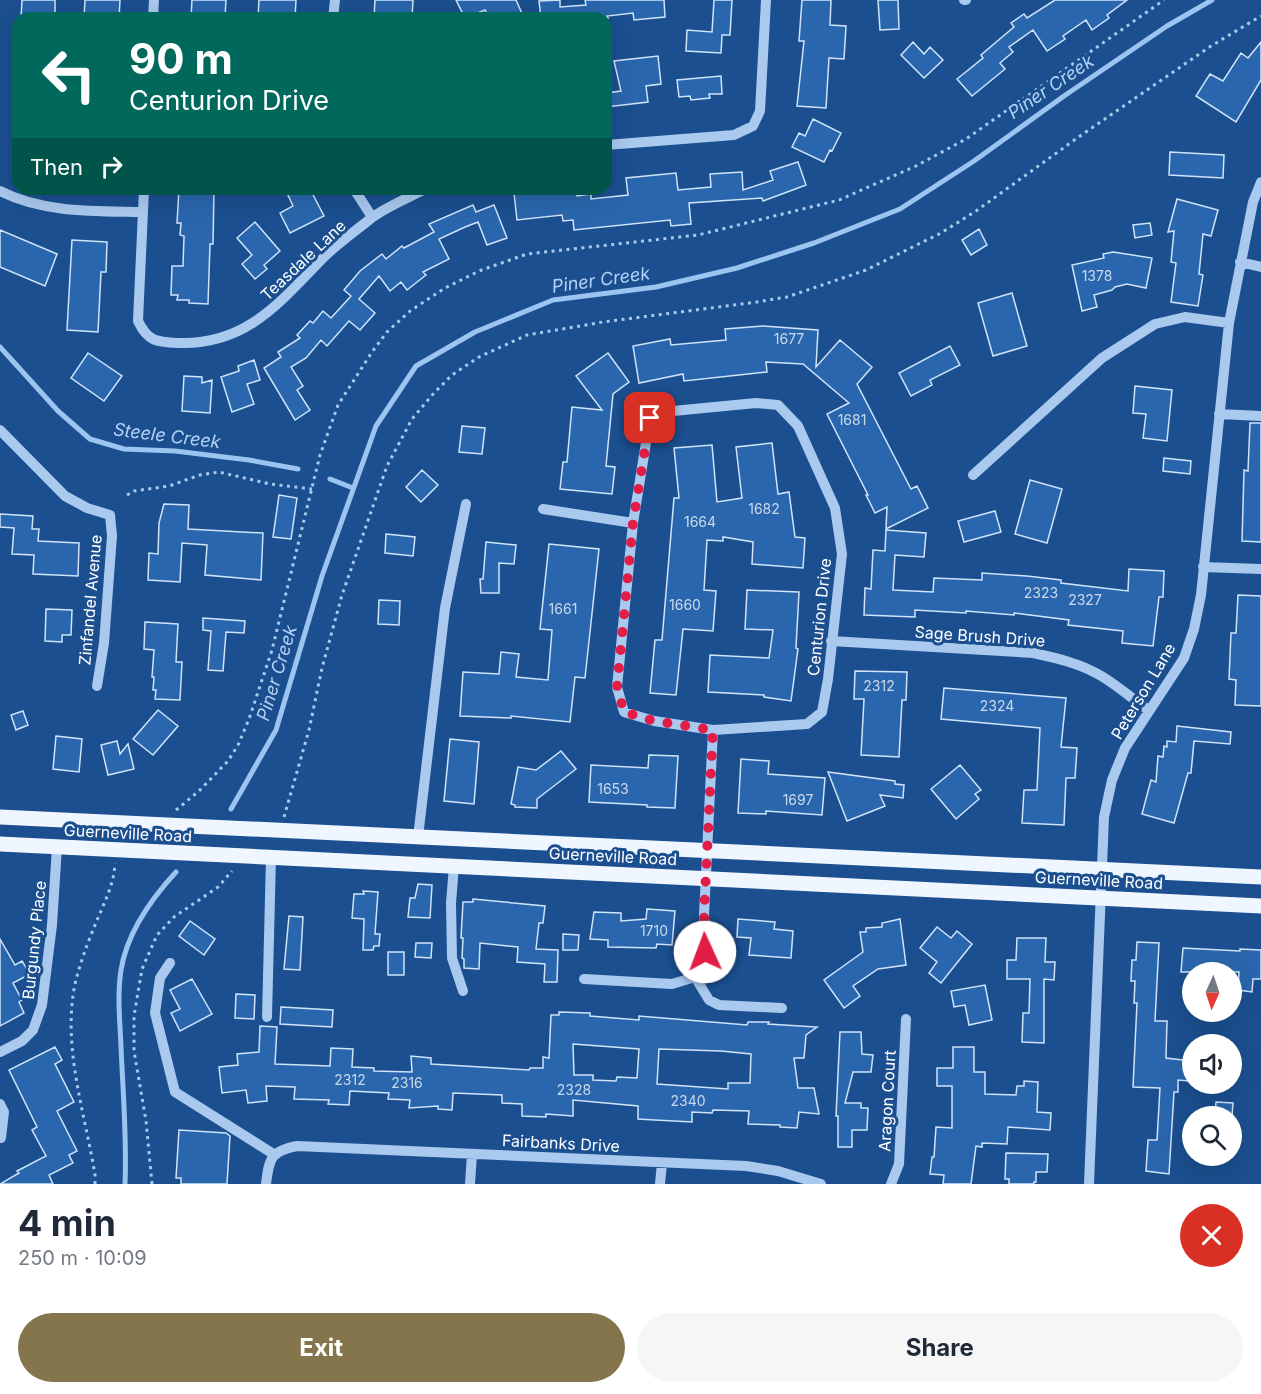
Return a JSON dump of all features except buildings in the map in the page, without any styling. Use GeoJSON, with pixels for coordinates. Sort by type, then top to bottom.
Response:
{"type":"FeatureCollection","features":[{"type":"Feature","properties":{"kind":"main road","name":"Guerneville Road"},"geometry":{"type":"LineString","coordinates":[[0,817],[1261,878]]}},
{"type":"Feature","properties":{"kind":"main road","name":"Guerneville Road"},"geometry":{"type":"LineString","coordinates":[[0,844],[1261,906]]}},
{"type":"Feature","properties":{"kind":"street"},"geometry":{"type":"LineString","coordinates":[[612,145],[734,135],[753,126],[760,111],[766,0]]}},
{"type":"Feature","properties":{"kind":"street","name":"Peterson Lane"},"geometry":{"type":"LineString","coordinates":[[1089,1184],[1104,817],[1112,780],[1125,748],[1184,658],[1194,628],[1201,595],[1229,323],[1253,202],[1261,182]]}},
{"type":"Feature","properties":{"kind":"street"},"geometry":{"type":"LineString","coordinates":[[0,191],[14,198],[55,207],[142,212],[143,195]]}},
{"type":"Feature","properties":{"kind":"street"},"geometry":{"type":"LineString","coordinates":[[358,195],[372,217]]}},
{"type":"Feature","properties":{"kind":"street","name":"Teasdale Lane"},"geometry":{"type":"LineString","coordinates":[[142,212],[138,321],[145,334],[161,342],[186,343],[216,338],[243,329],[266,316],[325,256],[372,217],[414,195]]}},
{"type":"Feature","properties":{"kind":"street"},"geometry":{"type":"LineString","coordinates":[[1240,262],[1261,267]]}},
{"type":"Feature","properties":{"kind":"street"},"geometry":{"type":"LineString","coordinates":[[973,475],[1102,358],[1155,324],[1185,317],[1229,323]]}},
{"type":"Feature","properties":{"kind":"street","name":"Centurion Drive"},"geometry":{"type":"LineString","coordinates":[[756,403],[778,405],[798,426],[835,508],[842,554],[831,641],[828,679],[822,712],[807,724],[713,730],[654,721],[624,712],[617,687],[633,523],[650,418],[673,411],[756,403]]}},
{"type":"Feature","properties":{"kind":"street"},"geometry":{"type":"LineString","coordinates":[[1220,414],[1261,416]]}},
{"type":"Feature","properties":{"kind":"street","name":"Zinfandel Avenue"},"geometry":{"type":"LineString","coordinates":[[0,430],[64,496],[87,508],[110,515],[112,536],[104,643],[98,686]]}},
{"type":"Feature","properties":{"kind":"street"},"geometry":{"type":"LineString","coordinates":[[418,837],[445,608],[466,504]]}},
{"type":"Feature","properties":{"kind":"street"},"geometry":{"type":"LineString","coordinates":[[543,509],[633,523]]}},
{"type":"Feature","properties":{"kind":"street"},"geometry":{"type":"LineString","coordinates":[[1203,567],[1261,569]]}},
{"type":"Feature","properties":{"kind":"street","name":"Sage Brush Drive"},"geometry":{"type":"LineString","coordinates":[[831,641],[1033,653],[1049,656],[1080,665],[1103,677],[1148,710]]}},
{"type":"Feature","properties":{"kind":"street"},"geometry":{"type":"LineString","coordinates":[[695,977],[705,952],[706,851],[713,730]]}},
{"type":"Feature","properties":{"kind":"street","name":"Burgundy Place"},"geometry":{"type":"LineString","coordinates":[[0,1052],[22,1041],[33,1030],[42,1005],[52,925],[57,847]]}},
{"type":"Feature","properties":{"kind":"street"},"geometry":{"type":"LineString","coordinates":[[267,1017],[271,857]]}},
{"type":"Feature","properties":{"kind":"street"},"geometry":{"type":"LineString","coordinates":[[454,866],[451,903],[452,958],[463,991]]}},
{"type":"Feature","properties":{"kind":"street"},"geometry":{"type":"LineString","coordinates":[[170,963],[160,978],[154,1014],[175,1092],[275,1155],[270,1162],[266,1184]]}},
{"type":"Feature","properties":{"kind":"street"},"geometry":{"type":"LineString","coordinates":[[584,979],[672,984],[695,977]]}},
{"type":"Feature","properties":{"kind":"street"},"geometry":{"type":"LineString","coordinates":[[695,977],[709,1000],[719,1005],[782,1008]]}},
{"type":"Feature","properties":{"kind":"street","name":"Aragon Court"},"geometry":{"type":"LineString","coordinates":[[891,1184],[899,1164],[906,1019]]}},
{"type":"Feature","properties":{"kind":"street"},"geometry":{"type":"LineString","coordinates":[[0,1104],[4,1112],[1,1138]]}},
{"type":"Feature","properties":{"kind":"street","name":"Fairbanks Drive"},"geometry":{"type":"LineString","coordinates":[[275,1155],[281,1149],[297,1146],[757,1168],[778,1171],[821,1184]]}},
{"type":"Feature","properties":{"kind":"street"},"geometry":{"type":"LineString","coordinates":[[470,1184],[472,1154]]}},
{"type":"Feature","properties":{"kind":"street"},"geometry":{"type":"LineString","coordinates":[[660,1184],[662,1163]]}},
{"type":"Feature","properties":{"kind":"path"},"geometry":{"type":"LineString","coordinates":[[176,810],[199,791],[228,761],[245,728],[272,650],[320,455],[338,405],[372,352],[387,333],[410,311],[445,288],[479,271],[527,254],[698,235],[839,200],[916,166],[966,139],[1164,0]]}},
{"type":"Feature","properties":{"kind":"path"},"geometry":{"type":"LineString","coordinates":[[286,815],[342,595],[387,466],[412,419],[452,375],[479,357],[527,335],[603,322],[787,297],[866,270],[940,233],[976,211],[1211,46],[1261,16]]}},
{"type":"Feature","properties":{"kind":"path"},"geometry":{"type":"LineString","coordinates":[[127,495],[134,491],[170,486],[219,472],[312,489]]}},
{"type":"Feature","properties":{"kind":"path"},"geometry":{"type":"LineString","coordinates":[[95,1184],[93,1159],[74,1054],[73,1011],[80,964],[112,886],[115,863]]}},
{"type":"Feature","properties":{"kind":"waterway","name":"Piner Creek"},"geometry":{"type":"LineString","coordinates":[[231,809],[276,730],[322,576],[376,426],[416,366],[475,332],[553,300],[656,287],[737,268],[814,243],[900,209],[974,161],[1167,26],[1212,0]]}},
{"type":"Feature","properties":{"kind":"waterway","name":"Steele Creek"},"geometry":{"type":"LineString","coordinates":[[0,347],[58,411],[90,439],[124,449],[175,451],[249,460],[298,469]]}},
{"type":"Feature","properties":{"kind":"waterway","name":"Steele Creek"},"geometry":{"type":"LineString","coordinates":[[330,479],[353,488]]}},
{"type":"Feature","properties":{"kind":"waterway","name":"Piner Creek"},"geometry":{"type":"LineString","coordinates":[[125,1184],[119,1008],[121,970],[129,943],[142,917],[176,872]]}},
{"type":"Feature","properties":{"kind":"route"},"geometry":{"type":"LineString","coordinates":[[650,418],[633,523],[617,687],[624,712],[654,721],[713,730],[704,915],[705,952]]}}]}
